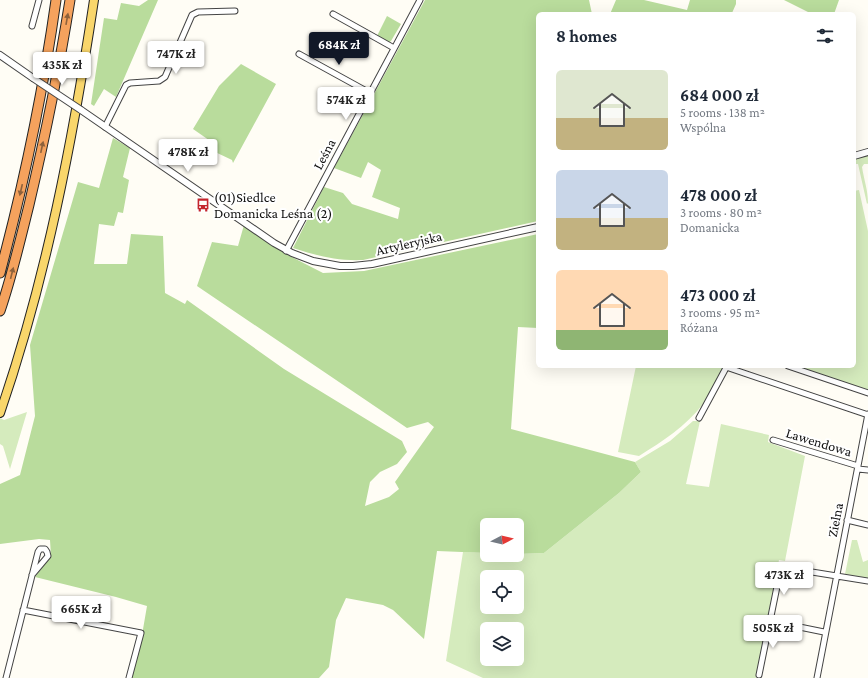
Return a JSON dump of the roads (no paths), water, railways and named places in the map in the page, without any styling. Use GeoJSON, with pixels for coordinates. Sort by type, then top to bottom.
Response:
{"type":"FeatureCollection","features":[{"type":"Feature","properties":{"kind":"highway"},"geometry":{"type":"LineString","coordinates":[[0,273],[31,146],[56,0]]}},
{"type":"Feature","properties":{"kind":"highway"},"geometry":{"type":"LineString","coordinates":[[0,311],[10,280],[41,156],[70,0]]}},
{"type":"Feature","properties":{"kind":"main road"},"geometry":{"type":"LineString","coordinates":[[0,413],[25,334],[46,255],[68,150],[94,0]]}},
{"type":"Feature","properties":{"kind":"street"},"geometry":{"type":"LineString","coordinates":[[32,26],[39,0]]}},
{"type":"Feature","properties":{"kind":"street","name":"Leśna"},"geometry":{"type":"LineString","coordinates":[[286,251],[420,0]]}},
{"type":"Feature","properties":{"kind":"street"},"geometry":{"type":"LineString","coordinates":[[105,127],[126,85],[130,83],[159,81],[165,77],[192,15],[198,12],[236,11]]}},
{"type":"Feature","properties":{"kind":"street"},"geometry":{"type":"LineString","coordinates":[[333,14],[394,48]]}},
{"type":"Feature","properties":{"kind":"street"},"geometry":{"type":"LineString","coordinates":[[298,54],[370,93]]}},
{"type":"Feature","properties":{"kind":"street","name":"Artyleryjska"},"geometry":{"type":"LineString","coordinates":[[0,55],[286,251],[308,260],[340,266],[363,265],[536,227]]}},
{"type":"Feature","properties":{"kind":"street"},"geometry":{"type":"LineString","coordinates":[[856,155],[868,152]]}},
{"type":"Feature","properties":{"kind":"street"},"geometry":{"type":"LineString","coordinates":[[699,418],[726,368]]}},
{"type":"Feature","properties":{"kind":"street"},"geometry":{"type":"LineString","coordinates":[[733,368],[868,414]]}},
{"type":"Feature","properties":{"kind":"street"},"geometry":{"type":"LineString","coordinates":[[794,368],[868,393]]}},
{"type":"Feature","properties":{"kind":"street","name":"Zielna"},"geometry":{"type":"LineString","coordinates":[[817,678],[824,632],[868,414]]}},
{"type":"Feature","properties":{"kind":"street","name":"Lawendowa"},"geometry":{"type":"LineString","coordinates":[[772,440],[868,470]]}},
{"type":"Feature","properties":{"kind":"street"},"geometry":{"type":"LineString","coordinates":[[847,520],[868,525]]}},
{"type":"Feature","properties":{"kind":"street"},"geometry":{"type":"LineString","coordinates":[[6,678],[23,610],[32,575],[38,552],[40,549],[45,550],[48,553],[48,556],[32,575]]}},
{"type":"Feature","properties":{"kind":"street"},"geometry":{"type":"LineString","coordinates":[[759,675],[781,566],[868,581]]}},
{"type":"Feature","properties":{"kind":"street"},"geometry":{"type":"LineString","coordinates":[[23,610],[141,633],[129,678]]}},
{"type":"Feature","properties":{"kind":"street"},"geometry":{"type":"LineString","coordinates":[[770,621],[824,632]]}},
{"type":"Feature","properties":{"kind":"place","name":"(01)Siedlce Domanicka Leśna (2)"},"geometry":{"type":"Point","coordinates":[203,205]}}]}
